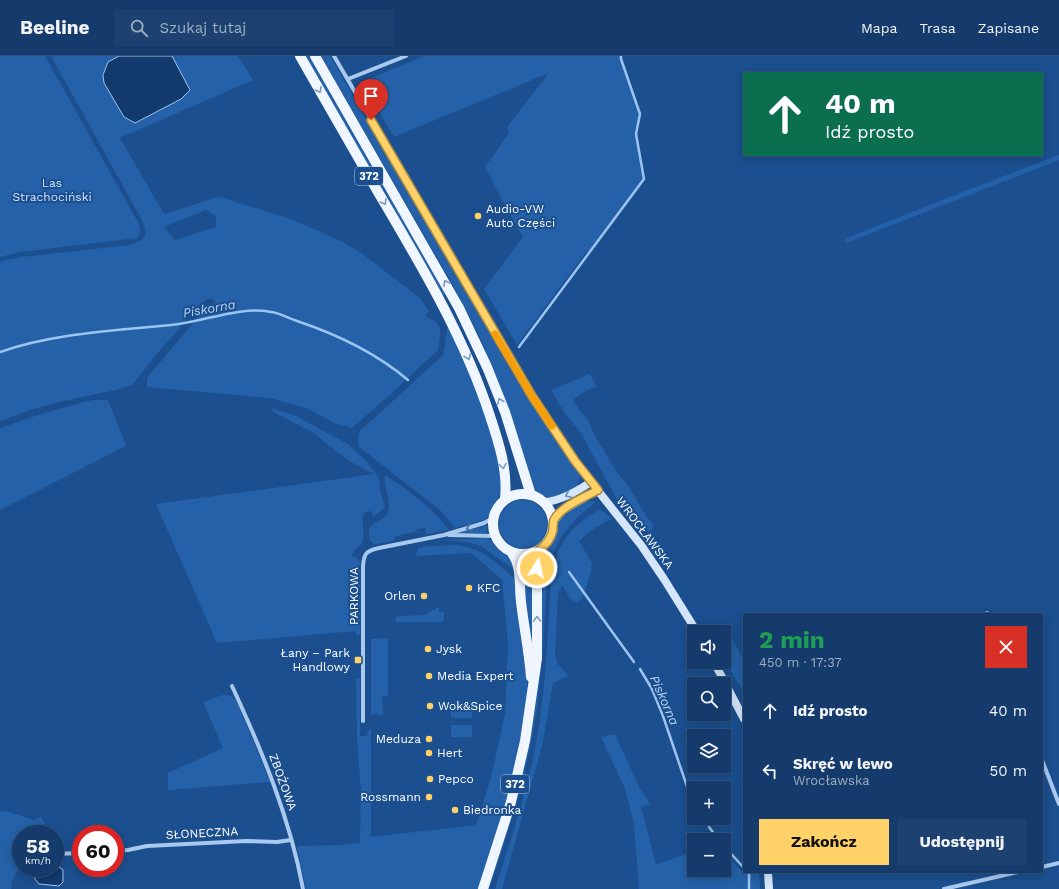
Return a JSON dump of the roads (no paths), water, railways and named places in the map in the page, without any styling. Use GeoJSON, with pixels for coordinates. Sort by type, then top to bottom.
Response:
{"type":"FeatureCollection","features":[{"type":"Feature","properties":{"kind":"main road","name":"372"},"geometry":{"type":"LineString","coordinates":[[300,56],[431,283],[464,348],[486,402],[496,434],[504,470],[506,489],[505,499]]}},
{"type":"Feature","properties":{"kind":"main road","name":"372"},"geometry":{"type":"LineString","coordinates":[[315,56],[459,308],[487,368],[505,412],[531,495]]}},
{"type":"Feature","properties":{"kind":"main road"},"geometry":{"type":"LineString","coordinates":[[544,502],[554,501],[568,496],[591,482]]}},
{"type":"Feature","properties":{"kind":"main road","name":"WROCŁAWSKA"},"geometry":{"type":"LineString","coordinates":[[591,482],[641,545],[693,625]]}},
{"type":"Feature","properties":{"kind":"main road"},"geometry":{"type":"LineString","coordinates":[[553,522],[563,510],[598,490]]}},
{"type":"Feature","properties":{"kind":"main road"},"geometry":{"type":"LineString","coordinates":[[495,536],[493,518],[498,507],[505,499],[517,494],[531,495],[544,502],[550,511],[553,522],[550,538],[539,550],[525,555],[512,553]]}},
{"type":"Feature","properties":{"kind":"main road","name":"372"},"geometry":{"type":"LineString","coordinates":[[495,536],[501,546],[512,553],[516,558],[519,571],[532,694]]}},
{"type":"Feature","properties":{"kind":"main road","name":"372"},"geometry":{"type":"LineString","coordinates":[[483,889],[509,808],[525,742],[538,658],[537,572],[539,550]]}},
{"type":"Feature","properties":{"kind":"main road"},"geometry":{"type":"LineString","coordinates":[[718,669],[743,717]]}},
{"type":"Feature","properties":{"kind":"main road"},"geometry":{"type":"LineString","coordinates":[[768,873],[769,889]]}},
{"type":"Feature","properties":{"kind":"street","name":"WROCŁAWSKA"},"geometry":{"type":"LineString","coordinates":[[334,56],[532,396],[575,461],[591,482]]}},
{"type":"Feature","properties":{"kind":"street"},"geometry":{"type":"LineString","coordinates":[[348,79],[406,56]]}},
{"type":"Feature","properties":{"kind":"street"},"geometry":{"type":"LineString","coordinates":[[444,535],[484,523],[493,518]]}},
{"type":"Feature","properties":{"kind":"street"},"geometry":{"type":"LineString","coordinates":[[444,535],[495,536]]}},
{"type":"Feature","properties":{"kind":"street","name":"PARKOWA"},"geometry":{"type":"LineString","coordinates":[[364,721],[364,566],[366,553],[379,548],[444,535]]}},
{"type":"Feature","properties":{"kind":"street","name":"ZBOŻOWA"},"geometry":{"type":"LineString","coordinates":[[232,686],[282,805],[298,862],[303,889]]}},
{"type":"Feature","properties":{"kind":"street"},"geometry":{"type":"LineString","coordinates":[[1043,763],[1059,804]]}},
{"type":"Feature","properties":{"kind":"street","name":"SŁONECZNA"},"geometry":{"type":"LineString","coordinates":[[124,850],[147,846],[246,841],[277,842],[291,840]]}},
{"type":"Feature","properties":{"kind":"street"},"geometry":{"type":"LineString","coordinates":[[1043,866],[1059,863]]}},
{"type":"Feature","properties":{"kind":"street"},"geometry":{"type":"LineString","coordinates":[[944,889],[1014,873]]}},
{"type":"Feature","properties":{"kind":"waterway"},"geometry":{"type":"LineString","coordinates":[[519,347],[644,179],[636,134],[640,114],[621,56]]}},
{"type":"Feature","properties":{"kind":"waterway","name":"Piskorna"},"geometry":{"type":"LineString","coordinates":[[0,352],[22,345],[66,336],[179,324],[237,312],[260,311],[281,314],[341,338],[383,361],[408,380]]}},
{"type":"Feature","properties":{"kind":"waterway","name":"Piskorna"},"geometry":{"type":"LineString","coordinates":[[569,572],[634,662]]}},
{"type":"Feature","properties":{"kind":"waterway","name":"Piskorna"},"geometry":{"type":"LineString","coordinates":[[640,669],[652,689],[663,716],[687,786]]}},
{"type":"Feature","properties":{"kind":"waterway","name":"Piskorna"},"geometry":{"type":"LineString","coordinates":[[709,827],[714,833]]}},
{"type":"Feature","properties":{"kind":"waterway","name":"Piskorna"},"geometry":{"type":"LineString","coordinates":[[731,854],[743,867]]}},
{"type":"Feature","properties":{"kind":"waterway","name":"Piskorna"},"geometry":{"type":"LineString","coordinates":[[749,873],[749,889]]}},
{"type":"Feature","properties":{"kind":"place","name":"Audio-VW Auto Części"},"geometry":{"type":"Point","coordinates":[478,216]}},
{"type":"Feature","properties":{"kind":"place","name":"KFC"},"geometry":{"type":"Point","coordinates":[469,588]}},
{"type":"Feature","properties":{"kind":"place","name":"Orlen"},"geometry":{"type":"Point","coordinates":[424,596]}},
{"type":"Feature","properties":{"kind":"place","name":"Jysk"},"geometry":{"type":"Point","coordinates":[428,649]}},
{"type":"Feature","properties":{"kind":"place","name":"Łany – Park Handlowy"},"geometry":{"type":"Point","coordinates":[358,660]}},
{"type":"Feature","properties":{"kind":"place","name":"Media Expert"},"geometry":{"type":"Point","coordinates":[429,676]}},
{"type":"Feature","properties":{"kind":"place","name":"Wok&Spice"},"geometry":{"type":"Point","coordinates":[430,706]}},
{"type":"Feature","properties":{"kind":"place","name":"Meduza"},"geometry":{"type":"Point","coordinates":[429,739]}},
{"type":"Feature","properties":{"kind":"place","name":"Hert"},"geometry":{"type":"Point","coordinates":[429,753]}},
{"type":"Feature","properties":{"kind":"place","name":"Pepco"},"geometry":{"type":"Point","coordinates":[430,779]}},
{"type":"Feature","properties":{"kind":"place","name":"Rossmann"},"geometry":{"type":"Point","coordinates":[429,797]}},
{"type":"Feature","properties":{"kind":"place","name":"Biedronka"},"geometry":{"type":"Point","coordinates":[455,810]}},
{"type":"Feature","properties":{"kind":"park label","name":"Las Strachociński"},"geometry":{"type":"Point","coordinates":[52,190]}}]}
